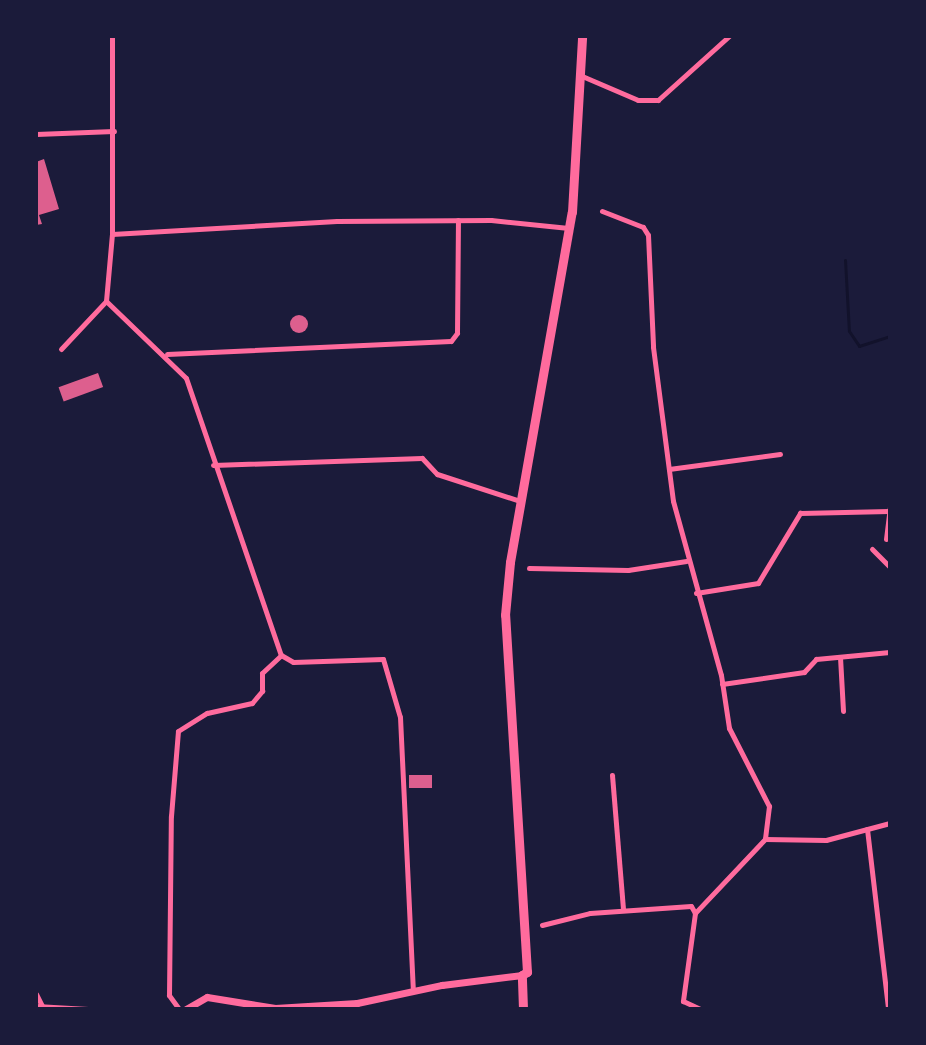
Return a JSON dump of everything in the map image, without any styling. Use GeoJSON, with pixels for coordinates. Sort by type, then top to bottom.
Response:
{"type":"FeatureCollection","features":[{"type":"Feature","properties":{"kind":"highway"},"geometry":{"type":"LineString","coordinates":[[523,1009],[522,975],[527,972],[505,615],[521,501],[569,228],[582,76],[582,36]]}},
{"type":"Feature","properties":{"kind":"main road"},"geometry":{"type":"LineString","coordinates":[[186,1009],[207,997],[275,1008],[357,1006],[413,990],[522,975]]}},
{"type":"Feature","properties":{"kind":"street"},"geometry":{"type":"LineString","coordinates":[[61,349],[106,301],[112,234],[112,36]]}},
{"type":"Feature","properties":{"kind":"street"},"geometry":{"type":"LineString","coordinates":[[582,76],[638,100],[658,100],[729,36]]}},
{"type":"Feature","properties":{"kind":"street"},"geometry":{"type":"LineString","coordinates":[[36,134],[114,131]]}},
{"type":"Feature","properties":{"kind":"street"},"geometry":{"type":"LineString","coordinates":[[602,211],[643,227],[648,235],[653,347],[669,469],[686,561],[742,760],[768,801],[765,839],[695,913],[683,1001],[675,1009]]}},
{"type":"Feature","properties":{"kind":"street"},"geometry":{"type":"LineString","coordinates":[[112,234],[337,221],[458,220],[569,228]]}},
{"type":"Feature","properties":{"kind":"street"},"geometry":{"type":"LineString","coordinates":[[167,354],[451,341],[457,333],[458,220]]}},
{"type":"Feature","properties":{"kind":"street"},"geometry":{"type":"LineString","coordinates":[[106,301],[167,354],[197,401],[213,465],[281,655],[293,662],[383,659],[400,717],[413,990]]}},
{"type":"Feature","properties":{"kind":"street"},"geometry":{"type":"LineString","coordinates":[[669,469],[780,454]]}},
{"type":"Feature","properties":{"kind":"street"},"geometry":{"type":"LineString","coordinates":[[213,465],[422,458],[437,474],[521,501]]}},
{"type":"Feature","properties":{"kind":"street"},"geometry":{"type":"LineString","coordinates":[[696,593],[758,583],[784,532],[800,513],[889,509],[886,539]]}},
{"type":"Feature","properties":{"kind":"street"},"geometry":{"type":"LineString","coordinates":[[872,549],[890,567]]}},
{"type":"Feature","properties":{"kind":"street"},"geometry":{"type":"LineString","coordinates":[[529,568],[628,570],[686,561]]}},
{"type":"Feature","properties":{"kind":"street"},"geometry":{"type":"LineString","coordinates":[[722,684],[804,672],[816,659],[890,652]]}},
{"type":"Feature","properties":{"kind":"street"},"geometry":{"type":"LineString","coordinates":[[179,1009],[169,995],[171,816],[178,731],[207,713],[252,703],[262,691],[262,673],[281,655]]}},
{"type":"Feature","properties":{"kind":"street"},"geometry":{"type":"LineString","coordinates":[[840,657],[843,711]]}},
{"type":"Feature","properties":{"kind":"street"},"geometry":{"type":"LineString","coordinates":[[612,775],[623,909]]}},
{"type":"Feature","properties":{"kind":"street"},"geometry":{"type":"LineString","coordinates":[[765,839],[815,841],[890,823]]}},
{"type":"Feature","properties":{"kind":"street"},"geometry":{"type":"LineString","coordinates":[[867,829],[888,1009]]}},
{"type":"Feature","properties":{"kind":"street"},"geometry":{"type":"LineString","coordinates":[[542,925],[623,909],[683,903],[695,913]]}},
{"type":"Feature","properties":{"kind":"street"},"geometry":{"type":"LineString","coordinates":[[36,994],[39,1006],[88,1009]]}},
{"type":"Feature","properties":{"kind":"street"},"geometry":{"type":"LineString","coordinates":[[683,1001],[700,1009]]}},
{"type":"Feature","properties":{"kind":"building"},"geometry":{"type":"Polygon","coordinates":[[[44,159],[59,209],[39,215],[42,224],[36,225],[36,162],[44,159]]]}},
{"type":"Feature","properties":{"kind":"building"},"geometry":{"type":"Polygon","coordinates":[[[299,315],[308,324],[299,333],[290,324],[299,315]]]}},
{"type":"Feature","properties":{"kind":"building"},"geometry":{"type":"Polygon","coordinates":[[[98,373],[103,387],[64,401],[59,387],[98,373]]]}},
{"type":"Feature","properties":{"kind":"building"},"geometry":{"type":"Polygon","coordinates":[[[409,775],[432,775],[432,788],[409,788],[409,775]]]}},
{"type":"Feature","properties":{"kind":"waterway"},"geometry":{"type":"LineString","coordinates":[[845,260],[849,331],[859,346],[890,336]]}}]}
